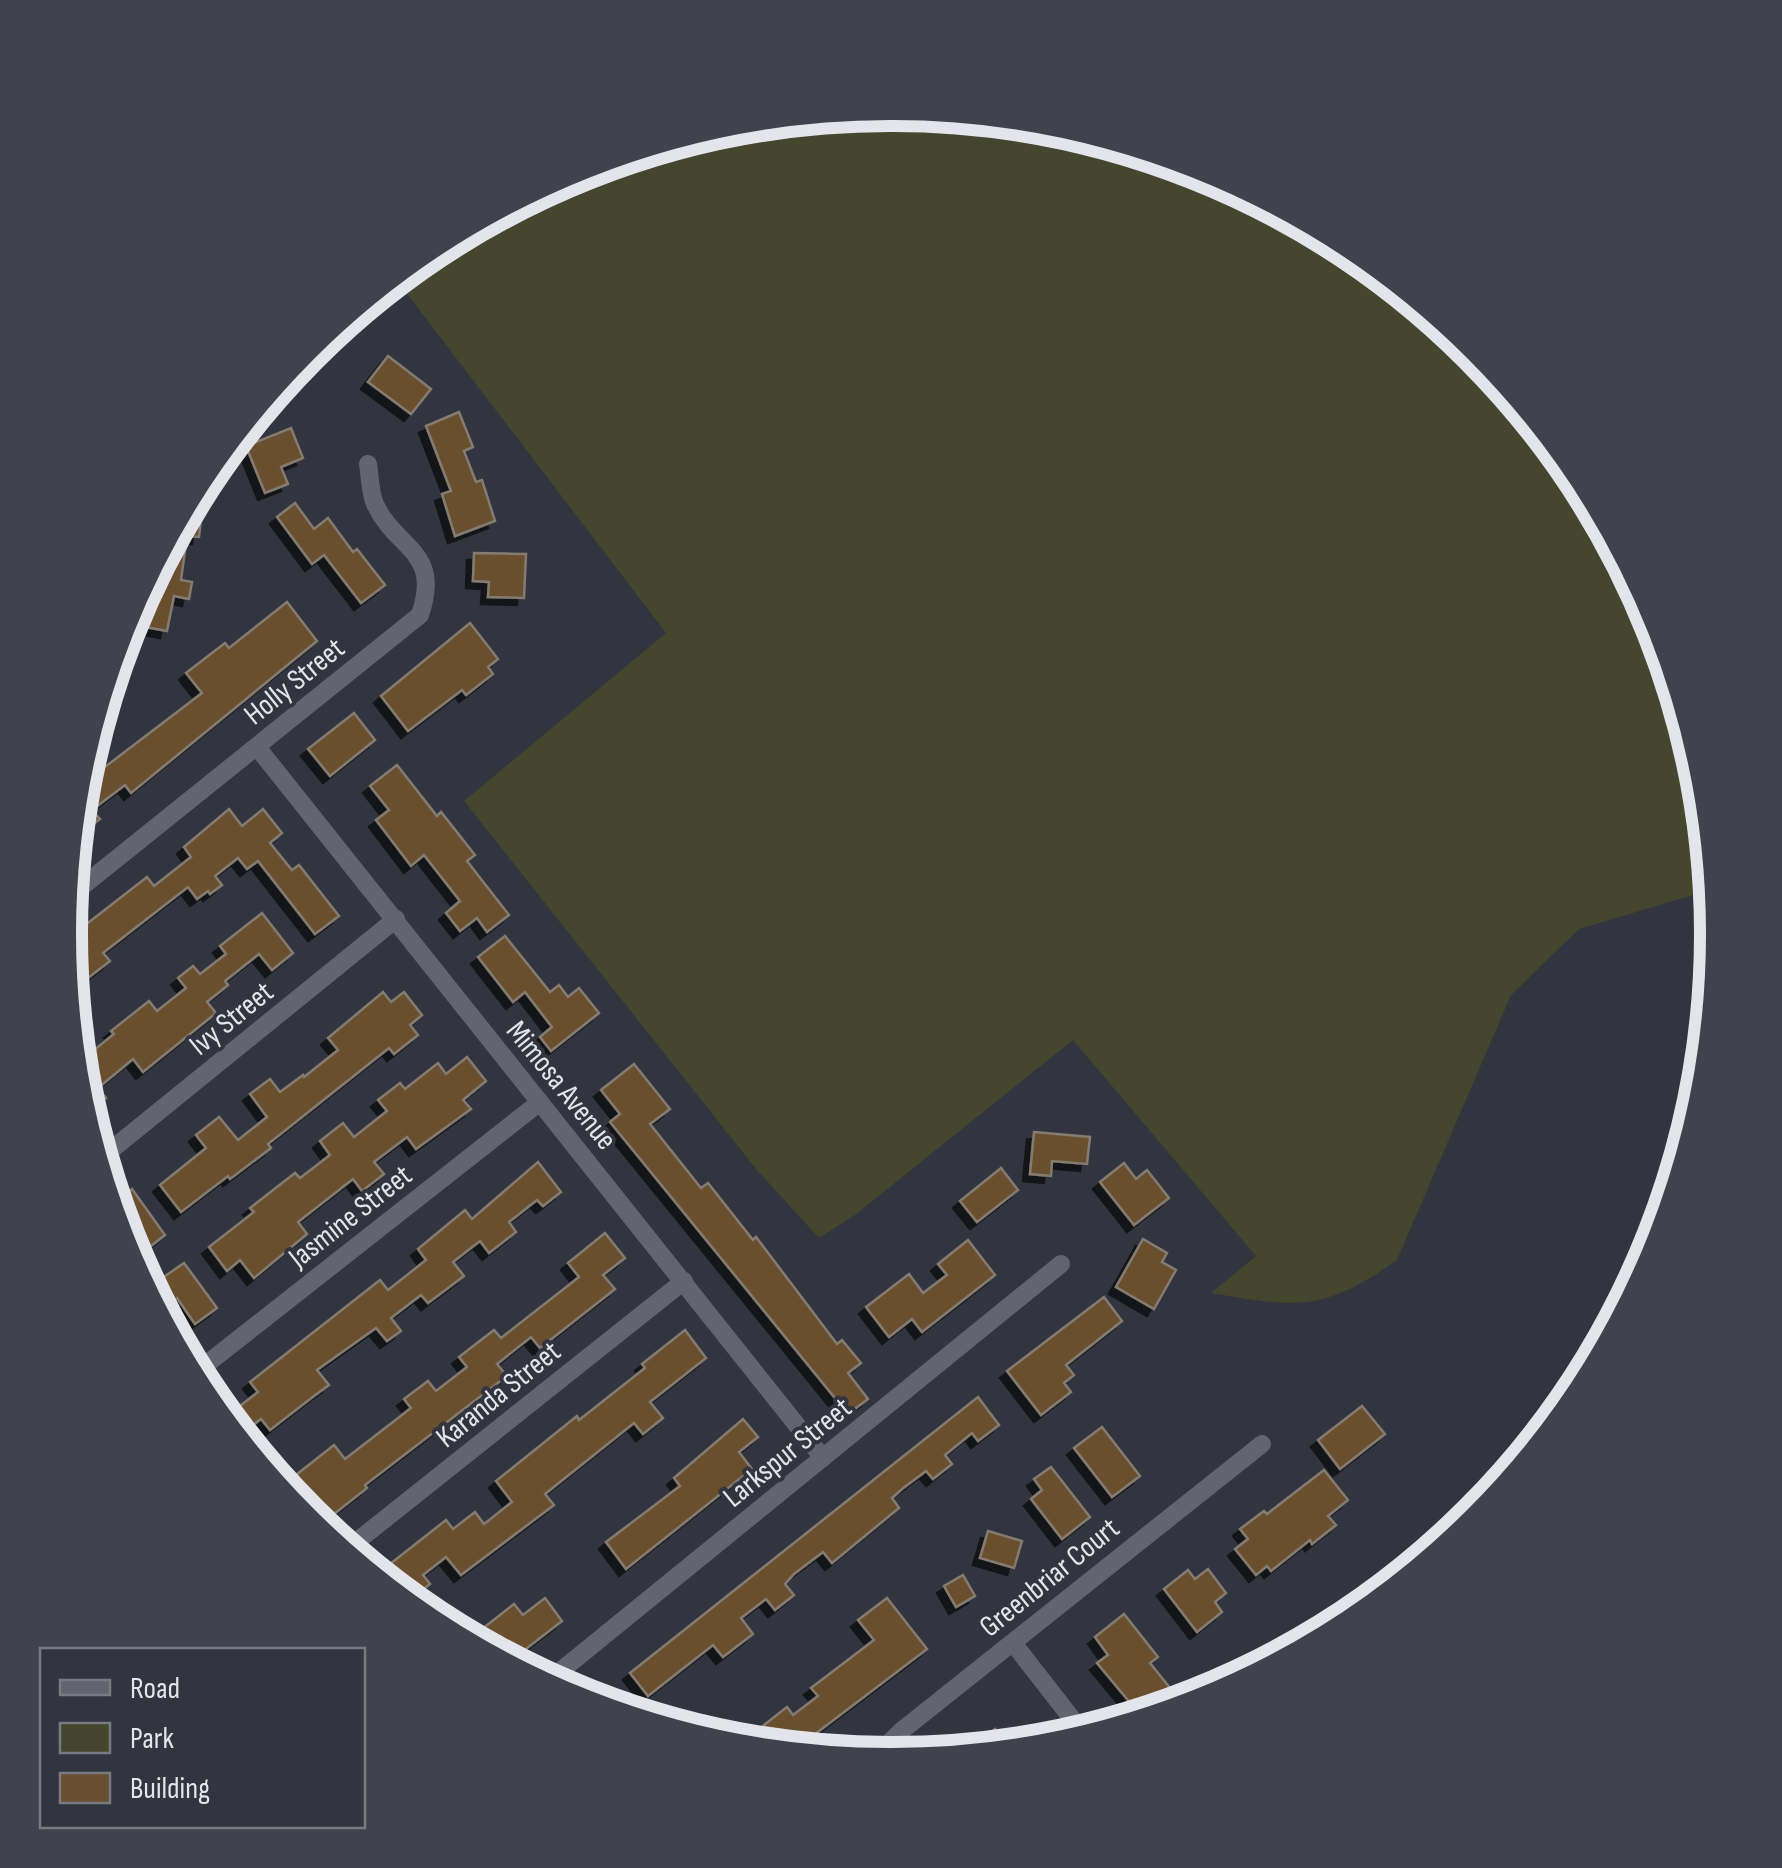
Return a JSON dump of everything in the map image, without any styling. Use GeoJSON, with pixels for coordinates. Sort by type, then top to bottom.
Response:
{"type":"FeatureCollection","features":[{"type":"Feature","properties":{"kind":"street","name":"Holly Street"},"geometry":{"type":"LineString","coordinates":[[84,885],[420,615],[427,595],[427,571],[374,503],[368,464]]}},
{"type":"Feature","properties":{"kind":"street","name":"Mimosa Avenue"},"geometry":{"type":"LineString","coordinates":[[256,746],[824,1458]]}},
{"type":"Feature","properties":{"kind":"street","name":"Ivy Street"},"geometry":{"type":"LineString","coordinates":[[112,1149],[396,919]]}},
{"type":"Feature","properties":{"kind":"street","name":"Jasmine Street"},"geometry":{"type":"LineString","coordinates":[[207,1364],[540,1102]]}},
{"type":"Feature","properties":{"kind":"street","name":"Larkspur Street"},"geometry":{"type":"LineString","coordinates":[[560,1671],[1061,1264]]}},
{"type":"Feature","properties":{"kind":"street","name":"Karanda Street"},"geometry":{"type":"LineString","coordinates":[[357,1541],[684,1282]]}},
{"type":"Feature","properties":{"kind":"street","name":"Greenbriar Court"},"geometry":{"type":"LineString","coordinates":[[890,1742],[1262,1444]]}},
{"type":"Feature","properties":{"kind":"street"},"geometry":{"type":"LineString","coordinates":[[1013,1642],[1074,1721]]}},
{"type":"Feature","properties":{"kind":"green space"},"geometry":{"type":"Polygon","coordinates":[[[838,127],[944,127],[997,132],[1100,153],[1200,187],[1295,234],[1340,262],[1424,326],[1499,401],[1563,485],[1591,530],[1638,625],[1657,674],[1684,776],[1698,893],[1579,929],[1511,995],[1397,1260],[1329,1297],[1288,1303],[1211,1293],[1256,1256],[1073,1040],[855,1215],[819,1238],[756,1169],[464,801],[666,633],[404,290],[442,262],[533,209],[631,168],[733,141],[838,127]]]}},
{"type":"Feature","properties":{"kind":"building"},"geometry":{"type":"Polygon","coordinates":[[[388,356],[431,389],[411,414],[368,382],[388,356]]]}},
{"type":"Feature","properties":{"kind":"building"},"geometry":{"type":"Polygon","coordinates":[[[459,412],[473,447],[464,451],[476,482],[482,480],[495,521],[455,536],[442,494],[451,491],[426,426],[459,412]]]}},
{"type":"Feature","properties":{"kind":"building"},"geometry":{"type":"Polygon","coordinates":[[[291,428],[303,458],[281,467],[288,484],[265,493],[248,445],[291,428]]]}},
{"type":"Feature","properties":{"kind":"building"},"geometry":{"type":"Polygon","coordinates":[[[295,503],[314,529],[328,518],[385,585],[361,603],[324,555],[312,564],[277,517],[295,503]]]}},
{"type":"Feature","properties":{"kind":"building"},"geometry":{"type":"Polygon","coordinates":[[[198,519],[201,519],[199,537],[188,536],[198,519]]]}},
{"type":"Feature","properties":{"kind":"building"},"geometry":{"type":"Polygon","coordinates":[[[187,538],[181,580],[192,582],[189,599],[174,596],[167,631],[143,627],[187,538]]]}},
{"type":"Feature","properties":{"kind":"building"},"geometry":{"type":"Polygon","coordinates":[[[474,553],[526,554],[524,598],[488,597],[489,582],[473,581],[474,553]]]}},
{"type":"Feature","properties":{"kind":"building"},"geometry":{"type":"Polygon","coordinates":[[[287,602],[317,641],[131,793],[125,785],[92,810],[99,771],[202,693],[186,673],[225,643],[229,648],[287,602]]]}},
{"type":"Feature","properties":{"kind":"building"},"geometry":{"type":"Polygon","coordinates":[[[470,623],[498,659],[488,667],[493,674],[466,695],[462,690],[408,731],[381,696],[470,623]]]}},
{"type":"Feature","properties":{"kind":"building"},"geometry":{"type":"Polygon","coordinates":[[[354,713],[375,740],[330,776],[308,749],[354,713]]]}},
{"type":"Feature","properties":{"kind":"building"},"geometry":{"type":"Polygon","coordinates":[[[397,765],[437,816],[441,812],[475,855],[467,861],[509,915],[487,932],[477,918],[460,931],[446,913],[460,901],[424,855],[411,866],[376,820],[389,810],[370,786],[397,765]]]}},
{"type":"Feature","properties":{"kind":"building"},"geometry":{"type":"Polygon","coordinates":[[[229,809],[242,826],[263,809],[282,833],[270,843],[292,870],[299,865],[339,916],[315,934],[258,861],[247,869],[238,858],[215,876],[222,885],[197,899],[188,887],[103,953],[110,961],[84,981],[82,927],[147,877],[154,886],[191,857],[184,847],[229,809]]]}},
{"type":"Feature","properties":{"kind":"building"},"geometry":{"type":"Polygon","coordinates":[[[92,810],[100,819],[89,827],[92,810]]]}},
{"type":"Feature","properties":{"kind":"building"},"geometry":{"type":"Polygon","coordinates":[[[262,913],[293,953],[272,970],[259,954],[225,981],[228,985],[207,1002],[216,1013],[143,1072],[133,1059],[98,1088],[106,1098],[100,1102],[91,1052],[149,1001],[157,1011],[186,988],[178,978],[193,966],[200,974],[226,954],[220,946],[262,913]]]}},
{"type":"Feature","properties":{"kind":"building"},"geometry":{"type":"Polygon","coordinates":[[[505,936],[550,992],[559,985],[568,997],[579,988],[599,1013],[551,1051],[540,1037],[552,1027],[525,992],[513,1002],[478,957],[505,936]]]}},
{"type":"Feature","properties":{"kind":"building"},"geometry":{"type":"Polygon","coordinates":[[[383,992],[391,1002],[404,992],[422,1015],[410,1025],[418,1035],[394,1054],[389,1048],[268,1144],[271,1148],[181,1212],[160,1185],[206,1148],[196,1135],[219,1117],[238,1140],[267,1117],[250,1094],[270,1079],[280,1092],[304,1077],[338,1050],[328,1038],[383,992]]]}},
{"type":"Feature","properties":{"kind":"building"},"geometry":{"type":"Polygon","coordinates":[[[467,1057],[486,1081],[463,1100],[471,1109],[416,1149],[407,1137],[374,1162],[384,1174],[362,1191],[353,1179],[298,1222],[307,1234],[254,1278],[240,1260],[227,1271],[209,1247],[295,1173],[300,1178],[330,1155],[320,1141],[343,1123],[354,1137],[387,1111],[378,1100],[400,1083],[405,1089],[438,1063],[446,1074],[467,1057]]]}},
{"type":"Feature","properties":{"kind":"building"},"geometry":{"type":"Polygon","coordinates":[[[634,1064],[670,1109],[650,1124],[701,1188],[708,1183],[753,1240],[756,1237],[837,1344],[842,1340],[861,1363],[848,1373],[868,1399],[848,1414],[610,1122],[620,1114],[601,1090],[634,1064]]]}},
{"type":"Feature","properties":{"kind":"building"},"geometry":{"type":"Polygon","coordinates":[[[1034,1132],[1090,1137],[1087,1164],[1052,1161],[1051,1176],[1030,1174],[1034,1132]]]}},
{"type":"Feature","properties":{"kind":"building"},"geometry":{"type":"Polygon","coordinates":[[[538,1162],[561,1192],[543,1206],[537,1200],[509,1222],[516,1232],[489,1253],[480,1241],[453,1262],[464,1276],[428,1303],[421,1295],[391,1318],[401,1331],[387,1341],[376,1328],[317,1370],[329,1385],[270,1430],[261,1419],[251,1427],[237,1408],[258,1392],[250,1382],[380,1280],[388,1290],[426,1260],[418,1249],[465,1210],[472,1219],[538,1162]]]}},
{"type":"Feature","properties":{"kind":"building"},"geometry":{"type":"Polygon","coordinates":[[[1124,1163],[1136,1179],[1147,1170],[1169,1198],[1134,1225],[1100,1182],[1124,1163]]]}},
{"type":"Feature","properties":{"kind":"building"},"geometry":{"type":"Polygon","coordinates":[[[1001,1168],[1018,1190],[977,1222],[960,1201],[1001,1168]]]}},
{"type":"Feature","properties":{"kind":"building"},"geometry":{"type":"Polygon","coordinates":[[[132,1189],[165,1235],[147,1249],[144,1243],[125,1195],[132,1189]]]}},
{"type":"Feature","properties":{"kind":"building"},"geometry":{"type":"Polygon","coordinates":[[[605,1233],[625,1258],[603,1275],[615,1289],[540,1348],[531,1337],[497,1364],[507,1376],[365,1485],[367,1488],[331,1517],[322,1509],[296,1475],[334,1445],[345,1459],[411,1408],[404,1399],[428,1381],[436,1391],[467,1367],[459,1357],[494,1330],[501,1338],[579,1277],[568,1263],[605,1233]]]}},
{"type":"Feature","properties":{"kind":"building"},"geometry":{"type":"Polygon","coordinates":[[[1143,1239],[1167,1253],[1162,1262],[1176,1270],[1154,1309],[1116,1287],[1143,1239]]]}},
{"type":"Feature","properties":{"kind":"building"},"geometry":{"type":"Polygon","coordinates":[[[968,1240],[995,1275],[922,1332],[912,1319],[889,1337],[866,1307],[909,1274],[923,1293],[947,1275],[938,1264],[968,1240]]]}},
{"type":"Feature","properties":{"kind":"building"},"geometry":{"type":"Polygon","coordinates":[[[184,1263],[217,1308],[195,1324],[177,1298],[171,1302],[160,1279],[184,1263]]]}},
{"type":"Feature","properties":{"kind":"building"},"geometry":{"type":"Polygon","coordinates":[[[1104,1297],[1122,1321],[1066,1365],[1074,1375],[1064,1383],[1071,1392],[1041,1415],[1007,1371],[1104,1297]]]}},
{"type":"Feature","properties":{"kind":"building"},"geometry":{"type":"Polygon","coordinates":[[[685,1330],[706,1358],[650,1402],[663,1418],[643,1434],[634,1423],[545,1494],[554,1505],[461,1575],[446,1557],[423,1575],[430,1584],[421,1591],[388,1566],[446,1520],[453,1529],[475,1512],[484,1524],[512,1502],[496,1481],[645,1368],[642,1364],[685,1330]]]}},
{"type":"Feature","properties":{"kind":"building"},"geometry":{"type":"Polygon","coordinates":[[[978,1397],[999,1425],[978,1441],[972,1433],[945,1455],[952,1464],[933,1479],[926,1471],[902,1489],[892,1498],[899,1508],[832,1563],[823,1552],[794,1574],[785,1584],[794,1595],[775,1610],[766,1599],[741,1618],[753,1634],[723,1657],[713,1645],[648,1696],[630,1673],[978,1397]]]}},
{"type":"Feature","properties":{"kind":"building"},"geometry":{"type":"Polygon","coordinates":[[[1362,1406],[1385,1434],[1340,1469],[1318,1440],[1362,1406]]]}},
{"type":"Feature","properties":{"kind":"building"},"geometry":{"type":"Polygon","coordinates":[[[743,1419],[758,1437],[739,1452],[752,1469],[626,1569],[606,1542],[680,1486],[674,1478],[743,1419]]]}},
{"type":"Feature","properties":{"kind":"building"},"geometry":{"type":"Polygon","coordinates":[[[1102,1427],[1140,1476],[1112,1497],[1074,1448],[1102,1427]]]}},
{"type":"Feature","properties":{"kind":"building"},"geometry":{"type":"Polygon","coordinates":[[[1051,1467],[1090,1517],[1062,1539],[1031,1499],[1042,1490],[1034,1479],[1051,1467]]]}},
{"type":"Feature","properties":{"kind":"building"},"geometry":{"type":"Polygon","coordinates":[[[1324,1470],[1348,1500],[1328,1516],[1336,1525],[1271,1571],[1267,1566],[1256,1575],[1235,1549],[1248,1539],[1240,1529],[1264,1511],[1267,1514],[1324,1470]]]}},
{"type":"Feature","properties":{"kind":"building"},"geometry":{"type":"Polygon","coordinates":[[[988,1531],[1022,1541],[1014,1568],[980,1558],[988,1531]]]}},
{"type":"Feature","properties":{"kind":"building"},"geometry":{"type":"Polygon","coordinates":[[[1208,1569],[1226,1593],[1215,1602],[1222,1612],[1197,1632],[1164,1589],[1188,1570],[1195,1579],[1208,1569]]]}},
{"type":"Feature","properties":{"kind":"building"},"geometry":{"type":"Polygon","coordinates":[[[963,1575],[975,1596],[956,1607],[944,1586],[963,1575]]]}},
{"type":"Feature","properties":{"kind":"building"},"geometry":{"type":"Polygon","coordinates":[[[545,1598],[562,1621],[521,1653],[481,1630],[514,1604],[523,1615],[545,1598]]]}},
{"type":"Feature","properties":{"kind":"building"},"geometry":{"type":"Polygon","coordinates":[[[887,1598],[927,1649],[809,1738],[761,1732],[759,1729],[787,1707],[793,1715],[818,1696],[811,1688],[874,1640],[858,1620],[887,1598]]]}},
{"type":"Feature","properties":{"kind":"building"},"geometry":{"type":"Polygon","coordinates":[[[1124,1614],[1158,1657],[1150,1663],[1173,1691],[1132,1705],[1097,1663],[1108,1655],[1095,1637],[1124,1614]]]}}]}
